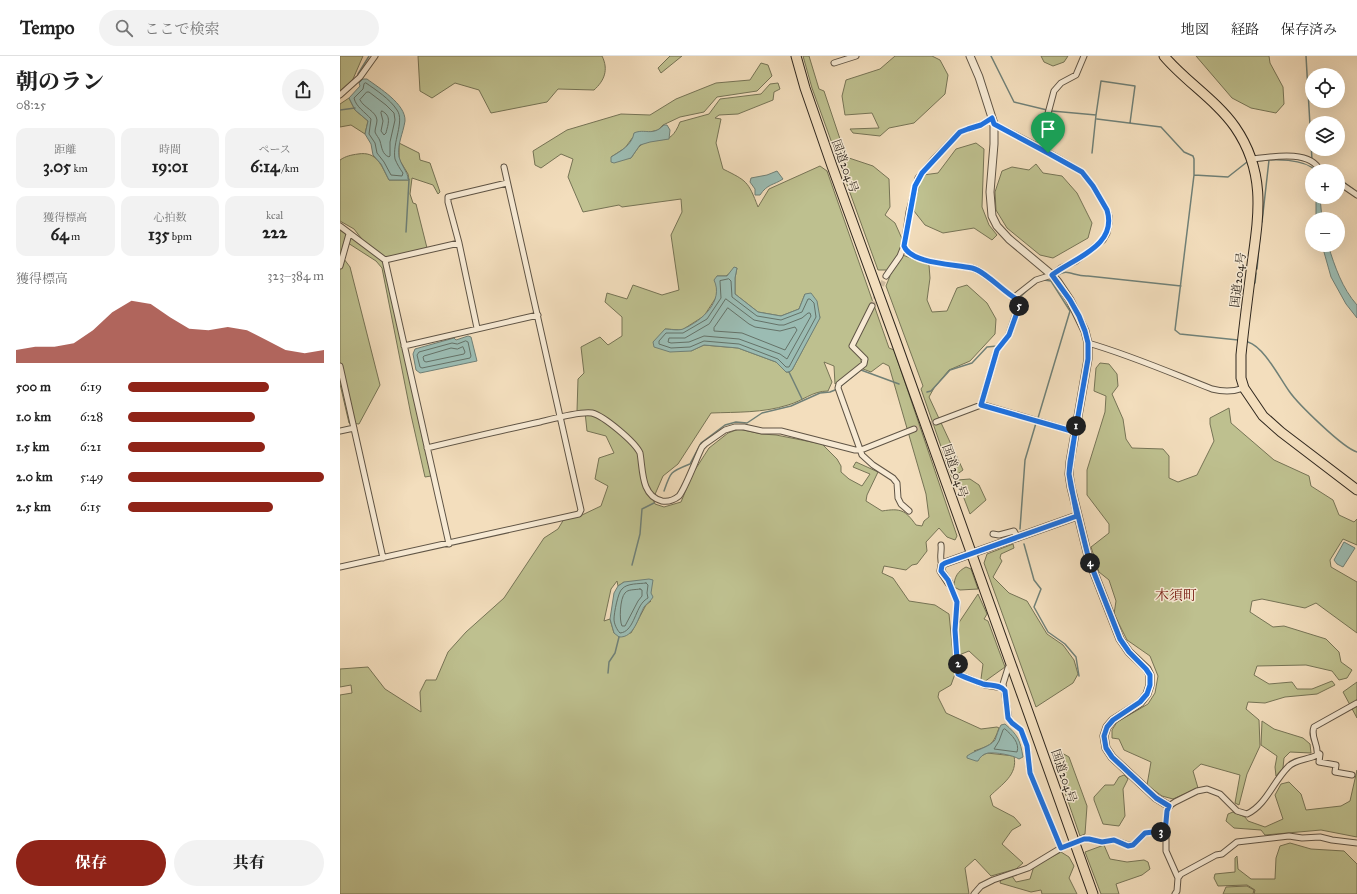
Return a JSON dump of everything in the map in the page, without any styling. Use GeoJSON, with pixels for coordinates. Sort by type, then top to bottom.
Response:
{"type":"FeatureCollection","features":[{"type":"Feature","properties":{"kind":"highway","name":"国道204号"},"geometry":{"type":"LineString","coordinates":[[796,56],[805,88],[827,152],[896,339],[1092,894]]}},
{"type":"Feature","properties":{"kind":"highway","name":"国道204号"},"geometry":{"type":"LineString","coordinates":[[1164,56],[1225,115],[1242,138],[1252,159],[1258,184],[1259,208],[1241,355],[1241,378],[1244,388],[1256,406],[1271,424],[1357,490]]}},
{"type":"Feature","properties":{"kind":"street"},"geometry":{"type":"LineString","coordinates":[[340,95],[359,78],[375,56]]}},
{"type":"Feature","properties":{"kind":"street"},"geometry":{"type":"LineString","coordinates":[[834,63],[856,56]]}},
{"type":"Feature","properties":{"kind":"street"},"geometry":{"type":"LineString","coordinates":[[970,56],[993,121],[994,144],[990,192],[992,216],[998,226],[1010,239],[1052,275],[1070,300],[1079,316],[1088,343],[1088,359],[1069,474],[1077,516],[1089,560],[1120,639],[1129,652],[1150,675],[1150,685],[1147,694],[1140,702],[1113,720],[1107,727],[1104,736],[1106,748],[1112,757],[1156,798],[1169,806]]}},
{"type":"Feature","properties":{"kind":"street"},"geometry":{"type":"LineString","coordinates":[[1039,147],[1054,91],[1060,83],[1076,75],[1084,56]]}},
{"type":"Feature","properties":{"kind":"street"},"geometry":{"type":"LineString","coordinates":[[886,276],[900,256],[904,246],[915,186],[922,173],[960,132],[993,121],[1082,172],[1093,186],[1109,216],[1107,233],[1103,240],[1076,261],[1061,268],[1052,275],[1036,280],[1016,299]]}},
{"type":"Feature","properties":{"kind":"street"},"geometry":{"type":"LineString","coordinates":[[1252,159],[1282,155],[1308,160],[1313,164]]}},
{"type":"Feature","properties":{"kind":"street"},"geometry":{"type":"LineString","coordinates":[[340,567],[579,514],[581,510],[504,167]]}},
{"type":"Feature","properties":{"kind":"street"},"geometry":{"type":"LineString","coordinates":[[477,328],[448,197],[507,183]]}},
{"type":"Feature","properties":{"kind":"street"},"geometry":{"type":"LineString","coordinates":[[1345,187],[1357,195]]}},
{"type":"Feature","properties":{"kind":"street"},"geometry":{"type":"LineString","coordinates":[[340,226],[385,260],[449,544]]}},
{"type":"Feature","properties":{"kind":"street"},"geometry":{"type":"LineString","coordinates":[[340,266],[349,234]]}},
{"type":"Feature","properties":{"kind":"street"},"geometry":{"type":"LineString","coordinates":[[385,260],[459,243]]}},
{"type":"Feature","properties":{"kind":"street"},"geometry":{"type":"LineString","coordinates":[[904,246],[906,251],[916,257],[933,262],[974,268],[1016,299],[1020,304],[1009,335],[997,350],[981,405]]}},
{"type":"Feature","properties":{"kind":"street"},"geometry":{"type":"LineString","coordinates":[[872,306],[852,346],[865,359],[864,364],[839,384],[838,388],[862,455],[873,465],[893,478],[896,483],[898,498],[901,504],[909,511]]}},
{"type":"Feature","properties":{"kind":"street"},"geometry":{"type":"LineString","coordinates":[[404,346],[538,315]]}},
{"type":"Feature","properties":{"kind":"street"},"geometry":{"type":"LineString","coordinates":[[1088,343],[1120,352],[1212,389],[1225,392],[1237,391],[1244,388]]}},
{"type":"Feature","properties":{"kind":"street"},"geometry":{"type":"LineString","coordinates":[[340,366],[383,558]]}},
{"type":"Feature","properties":{"kind":"street"},"geometry":{"type":"LineString","coordinates":[[936,422],[981,405],[1075,432]]}},
{"type":"Feature","properties":{"kind":"street"},"geometry":{"type":"LineString","coordinates":[[427,448],[561,417],[587,413],[592,414],[598,416],[630,439],[638,448],[646,489],[650,496],[664,502],[671,501],[678,496],[684,488],[705,444],[725,430],[735,427],[744,427],[762,431],[781,431],[855,450],[861,450],[914,429]]}},
{"type":"Feature","properties":{"kind":"street"},"geometry":{"type":"LineString","coordinates":[[340,431],[354,428]]}},
{"type":"Feature","properties":{"kind":"street"},"geometry":{"type":"LineString","coordinates":[[942,565],[1077,516]]}},
{"type":"Feature","properties":{"kind":"street"},"geometry":{"type":"LineString","coordinates":[[993,534],[999,535],[1014,531],[1018,538]]}},
{"type":"Feature","properties":{"kind":"street"},"geometry":{"type":"LineString","coordinates":[[941,545],[941,571],[949,583],[957,602],[955,630],[958,674],[985,684],[1003,688]]}},
{"type":"Feature","properties":{"kind":"street"},"geometry":{"type":"LineString","coordinates":[[1011,664],[1008,668],[1003,688],[1005,691],[1008,718],[1021,730],[1027,746],[1030,773],[1061,848]]}},
{"type":"Feature","properties":{"kind":"street"},"geometry":{"type":"LineString","coordinates":[[1352,775],[1335,772],[1336,765],[1319,762],[1320,754],[1318,753],[1312,731],[1314,727],[1357,703]]}},
{"type":"Feature","properties":{"kind":"street"},"geometry":{"type":"LineString","coordinates":[[1178,893],[1178,878],[1166,851],[1165,833],[1167,811],[1169,806],[1197,791],[1207,789],[1220,794],[1237,811],[1247,814],[1265,799],[1288,766],[1295,762],[1313,758],[1318,753]]}},
{"type":"Feature","properties":{"kind":"street"},"geometry":{"type":"LineString","coordinates":[[974,894],[981,886],[993,880],[1028,868],[1061,848],[1084,839],[1102,842],[1114,840],[1128,846],[1133,845],[1145,833],[1165,833]]}},
{"type":"Feature","properties":{"kind":"street"},"geometry":{"type":"LineString","coordinates":[[1178,878],[1216,855],[1222,854],[1237,842],[1289,836],[1302,838],[1320,837],[1357,843]]}},
{"type":"Feature","properties":{"kind":"green space"},"geometry":{"type":"Polygon","coordinates":[[[340,56],[363,56],[353,79],[340,92],[340,56]]]}},
{"type":"Feature","properties":{"kind":"green space"},"geometry":{"type":"Polygon","coordinates":[[[418,56],[602,56],[605,71],[603,79],[594,90],[558,89],[547,102],[491,113],[479,90],[455,83],[432,98],[420,91],[418,56]]]}},
{"type":"Feature","properties":{"kind":"green space"},"geometry":{"type":"Polygon","coordinates":[[[670,56],[682,56],[661,73],[658,68],[670,56]]]}},
{"type":"Feature","properties":{"kind":"green space"},"geometry":{"type":"Polygon","coordinates":[[[803,56],[809,56],[819,89],[824,91],[842,145],[843,154],[849,158],[873,166],[889,179],[890,207],[885,215],[895,223],[903,241],[900,254],[929,265],[930,278],[927,300],[932,312],[947,311],[957,288],[967,285],[987,303],[996,319],[995,334],[970,361],[949,370],[934,388],[929,397],[963,470],[952,478],[921,389],[923,386],[886,286],[890,276],[886,270],[878,270],[812,88],[803,56]]]}},
{"type":"Feature","properties":{"kind":"green space"},"geometry":{"type":"Polygon","coordinates":[[[895,56],[932,56],[940,60],[948,75],[945,94],[914,123],[889,128],[880,136],[853,133],[850,129],[879,128],[872,113],[845,115],[842,96],[846,80],[880,69],[895,56]]]}},
{"type":"Feature","properties":{"kind":"green space"},"geometry":{"type":"Polygon","coordinates":[[[1041,56],[1068,56],[1064,62],[1053,66],[1044,62],[1041,56]]]}},
{"type":"Feature","properties":{"kind":"green space"},"geometry":{"type":"Polygon","coordinates":[[[1196,56],[1269,56],[1270,63],[1283,87],[1284,104],[1276,113],[1251,108],[1232,98],[1196,56]]]}},
{"type":"Feature","properties":{"kind":"green space"},"geometry":{"type":"Polygon","coordinates":[[[761,63],[768,65],[772,76],[757,91],[717,97],[704,112],[680,117],[663,125],[658,130],[633,137],[625,148],[611,157],[631,158],[641,145],[653,140],[663,140],[672,136],[680,122],[709,114],[720,99],[761,94],[770,84],[778,83],[780,89],[774,92],[773,100],[738,114],[719,115],[715,118],[721,119],[716,143],[723,169],[742,179],[746,183],[752,192],[758,207],[769,189],[820,166],[827,171],[889,348],[894,350],[957,536],[955,540],[947,537],[939,528],[926,542],[927,551],[917,564],[912,565],[906,570],[884,566],[882,573],[893,578],[909,601],[935,605],[949,614],[955,674],[951,685],[939,692],[938,697],[946,713],[981,729],[999,728],[991,744],[974,751],[981,756],[987,753],[1014,756],[1014,769],[1008,779],[990,796],[993,806],[1014,817],[1021,825],[1012,830],[1002,844],[1023,863],[1016,869],[991,876],[975,859],[965,868],[969,894],[340,894],[340,695],[352,693],[351,685],[340,687],[340,669],[368,667],[385,689],[421,712],[420,692],[426,680],[436,680],[448,652],[466,632],[504,598],[544,538],[558,529],[564,519],[582,515],[601,506],[608,486],[595,479],[599,458],[614,453],[606,436],[587,431],[585,412],[577,411],[578,379],[584,373],[581,347],[600,337],[608,345],[622,336],[622,317],[605,302],[607,293],[627,299],[633,285],[662,295],[679,290],[671,235],[682,212],[681,199],[622,207],[619,205],[583,212],[568,177],[573,159],[561,154],[541,168],[535,165],[533,151],[567,130],[621,114],[650,115],[676,99],[716,83],[750,80],[761,63]],[[737,268],[726,276],[717,276],[717,296],[704,316],[682,330],[665,329],[691,351],[704,345],[738,348],[776,362],[786,372],[789,372],[792,370],[820,317],[805,294],[799,309],[781,316],[758,312],[735,294],[735,278],[737,268]],[[860,351],[856,353],[861,358],[861,365],[835,384],[834,366],[824,362],[832,382],[828,391],[812,394],[779,408],[750,412],[711,413],[678,464],[663,476],[653,499],[655,504],[664,507],[681,502],[693,473],[709,448],[728,433],[739,429],[822,444],[837,459],[841,466],[841,472],[849,479],[862,486],[870,474],[853,467],[856,462],[878,472],[867,495],[866,501],[882,511],[902,511],[909,516],[916,525],[922,526],[924,521],[929,517],[926,494],[889,366],[883,363],[871,372],[863,369],[866,361],[860,351]],[[617,581],[611,589],[604,621],[610,619],[614,633],[631,633],[646,605],[651,601],[624,582],[618,586],[617,581]]]}},
{"type":"Feature","properties":{"kind":"green space"},"geometry":{"type":"Polygon","coordinates":[[[349,98],[355,110],[368,121],[365,134],[351,125],[340,127],[340,104],[349,98]]]}},
{"type":"Feature","properties":{"kind":"green space"},"geometry":{"type":"Polygon","coordinates":[[[399,143],[419,153],[420,160],[430,163],[440,192],[438,194],[433,185],[412,178],[410,194],[413,203],[416,204],[427,248],[386,258],[365,243],[354,229],[340,221],[340,160],[353,155],[370,155],[378,160],[389,180],[409,180],[408,174],[399,159],[399,143]]]}},
{"type":"Feature","properties":{"kind":"green space"},"geometry":{"type":"Polygon","coordinates":[[[976,143],[984,149],[982,207],[989,225],[997,235],[992,240],[974,228],[943,233],[925,225],[914,211],[917,186],[923,175],[938,173],[956,149],[976,143]]]}},
{"type":"Feature","properties":{"kind":"green space"},"geometry":{"type":"Polygon","coordinates":[[[1036,164],[1043,173],[1062,176],[1077,193],[1092,223],[1088,238],[1053,258],[1040,255],[1007,228],[996,210],[995,192],[1002,171],[1012,167],[1029,170],[1036,164]]]}},
{"type":"Feature","properties":{"kind":"green space"},"geometry":{"type":"Polygon","coordinates":[[[340,230],[377,256],[384,264],[431,476],[425,477],[411,415],[382,268],[376,261],[348,243],[344,259],[350,267],[380,385],[359,424],[349,423],[340,384],[340,230]]]}},
{"type":"Feature","properties":{"kind":"green space"},"geometry":{"type":"Polygon","coordinates":[[[1100,363],[1109,364],[1117,374],[1118,386],[1112,394],[1123,419],[1126,439],[1132,448],[1163,449],[1169,456],[1169,478],[1178,482],[1197,475],[1214,441],[1210,418],[1229,408],[1231,423],[1274,460],[1309,476],[1311,486],[1333,500],[1339,515],[1354,522],[1357,519],[1357,545],[1343,539],[1330,560],[1331,567],[1357,582],[1357,633],[1316,603],[1305,608],[1262,599],[1252,601],[1250,612],[1273,627],[1284,626],[1326,639],[1339,652],[1341,662],[1352,670],[1347,678],[1339,680],[1332,671],[1306,665],[1257,666],[1254,675],[1269,684],[1292,682],[1297,689],[1312,689],[1332,681],[1335,685],[1317,694],[1285,697],[1265,703],[1248,702],[1246,709],[1259,720],[1260,746],[1247,774],[1239,805],[1235,803],[1240,775],[1201,764],[1193,771],[1198,788],[1173,799],[1162,796],[1147,785],[1151,762],[1124,750],[1119,739],[1112,738],[1112,730],[1117,722],[1148,704],[1155,693],[1158,676],[1150,656],[1127,640],[1114,614],[1116,601],[1109,580],[1099,572],[1091,547],[1109,533],[1109,524],[1087,495],[1087,470],[1105,412],[1106,396],[1094,391],[1096,368],[1100,363]]]}},
{"type":"Feature","properties":{"kind":"green space"},"geometry":{"type":"Polygon","coordinates":[[[970,479],[979,485],[986,500],[970,514],[957,480],[970,479]]]}},
{"type":"Feature","properties":{"kind":"green space"},"geometry":{"type":"Polygon","coordinates":[[[1013,544],[1014,548],[1001,554],[1000,558],[1002,561],[993,577],[1009,593],[1027,601],[1047,634],[1063,645],[1074,660],[1078,674],[1073,683],[1036,707],[984,563],[987,554],[1013,544]]]}},
{"type":"Feature","properties":{"kind":"green space"},"geometry":{"type":"Polygon","coordinates":[[[966,567],[971,569],[978,589],[960,590],[954,587],[957,575],[966,567]]]}},
{"type":"Feature","properties":{"kind":"green space"},"geometry":{"type":"Polygon","coordinates":[[[978,594],[987,614],[984,619],[988,621],[1005,667],[984,682],[981,679],[983,664],[969,651],[959,655],[958,624],[978,594]]]}},
{"type":"Feature","properties":{"kind":"green space"},"geometry":{"type":"Polygon","coordinates":[[[1357,682],[1357,718],[1343,692],[1357,682]]]}},
{"type":"Feature","properties":{"kind":"green space"},"geometry":{"type":"Polygon","coordinates":[[[1262,721],[1274,729],[1303,738],[1310,744],[1311,753],[1290,752],[1284,758],[1283,768],[1276,776],[1275,767],[1277,756],[1261,745],[1262,721]]]}},
{"type":"Feature","properties":{"kind":"green space"},"geometry":{"type":"Polygon","coordinates":[[[1051,752],[1062,753],[1069,757],[1087,806],[1085,834],[1080,836],[1051,752]]]}},
{"type":"Feature","properties":{"kind":"green space"},"geometry":{"type":"Polygon","coordinates":[[[1357,770],[1357,837],[1321,830],[1265,835],[1261,830],[1234,828],[1226,821],[1228,814],[1233,812],[1245,817],[1248,821],[1265,827],[1283,819],[1275,795],[1281,784],[1289,782],[1301,794],[1306,810],[1341,806],[1350,801],[1357,770]]]}},
{"type":"Feature","properties":{"kind":"green space"},"geometry":{"type":"Polygon","coordinates":[[[1124,775],[1128,779],[1123,789],[1125,816],[1119,826],[1103,824],[1094,797],[1105,785],[1114,785],[1119,777],[1124,775]]]}},
{"type":"Feature","properties":{"kind":"green space"},"geometry":{"type":"Polygon","coordinates":[[[1290,843],[1311,849],[1344,851],[1357,864],[1357,894],[1254,894],[1255,890],[1247,885],[1218,886],[1214,878],[1215,874],[1235,872],[1235,858],[1237,856],[1238,869],[1251,879],[1275,879],[1276,858],[1280,846],[1290,843]]]}},
{"type":"Feature","properties":{"kind":"green space"},"geometry":{"type":"Polygon","coordinates":[[[1104,845],[1110,859],[1127,862],[1144,860],[1148,862],[1150,869],[1142,875],[1116,884],[1119,894],[1101,894],[1085,852],[1104,845]]]}},
{"type":"Feature","properties":{"kind":"green space"},"geometry":{"type":"Polygon","coordinates":[[[1061,852],[1069,857],[1074,866],[1069,878],[1077,894],[1042,894],[1041,890],[1031,892],[1000,883],[1001,879],[1012,876],[1016,882],[1030,879],[1034,866],[1061,852]]]}},
{"type":"Feature","properties":{"kind":"green space"},"geometry":{"type":"Polygon","coordinates":[[[1247,886],[1254,890],[1253,894],[1223,894],[1226,887],[1247,886]]]}},
{"type":"Feature","properties":{"kind":"water"},"geometry":{"type":"Polygon","coordinates":[[[363,79],[367,79],[391,97],[397,103],[404,115],[405,121],[399,143],[399,157],[409,180],[389,180],[381,164],[373,155],[371,144],[365,134],[368,121],[355,110],[349,98],[360,86],[359,83],[363,79]]]}},
{"type":"Feature","properties":{"kind":"water"},"geometry":{"type":"Polygon","coordinates":[[[664,125],[667,125],[670,130],[669,139],[640,145],[631,158],[614,163],[611,162],[611,157],[622,150],[631,141],[634,133],[642,131],[656,131],[664,125]]]}},
{"type":"Feature","properties":{"kind":"water"},"geometry":{"type":"Polygon","coordinates":[[[777,171],[783,179],[768,187],[760,195],[755,195],[755,189],[750,182],[751,178],[767,175],[777,171]]]}},
{"type":"Feature","properties":{"kind":"water"},"geometry":{"type":"Polygon","coordinates":[[[1316,204],[1321,204],[1321,212],[1316,212],[1316,204]]]}},
{"type":"Feature","properties":{"kind":"water"},"geometry":{"type":"Polygon","coordinates":[[[1324,252],[1330,252],[1336,269],[1347,292],[1357,305],[1357,318],[1346,304],[1331,277],[1324,252]]]}},
{"type":"Feature","properties":{"kind":"water"},"geometry":{"type":"Polygon","coordinates":[[[734,267],[737,268],[735,278],[735,294],[758,312],[781,316],[799,309],[805,294],[811,293],[817,301],[820,318],[792,370],[789,372],[786,372],[776,362],[738,348],[704,345],[691,351],[670,352],[654,347],[653,342],[665,329],[681,330],[704,316],[714,303],[716,288],[714,280],[717,276],[727,276],[734,267]]]}},
{"type":"Feature","properties":{"kind":"water"},"geometry":{"type":"Polygon","coordinates":[[[468,336],[471,337],[477,361],[420,373],[416,370],[413,354],[415,349],[454,338],[456,340],[468,336]]]}},
{"type":"Feature","properties":{"kind":"water"},"geometry":{"type":"Polygon","coordinates":[[[1344,542],[1355,548],[1343,567],[1337,564],[1334,560],[1344,542]]]}},
{"type":"Feature","properties":{"kind":"water"},"geometry":{"type":"Polygon","coordinates":[[[649,579],[653,580],[651,593],[653,597],[644,607],[632,631],[619,637],[614,633],[610,619],[614,593],[618,586],[624,582],[649,579]]]}},
{"type":"Feature","properties":{"kind":"water"},"geometry":{"type":"Polygon","coordinates":[[[1005,724],[1018,738],[1023,757],[1019,759],[999,753],[986,753],[978,761],[967,758],[970,754],[993,742],[1001,725],[1005,724]]]}},
{"type":"Feature","properties":{"kind":"waterway"},"geometry":{"type":"LineString","coordinates":[[358,77],[358,74],[369,56]]}},
{"type":"Feature","properties":{"kind":"waterway"},"geometry":{"type":"LineString","coordinates":[[991,56],[1014,102],[1047,110]]}},
{"type":"Feature","properties":{"kind":"waterway"},"geometry":{"type":"LineString","coordinates":[[1306,56],[1312,160]]}},
{"type":"Feature","properties":{"kind":"waterway"},"geometry":{"type":"LineString","coordinates":[[1096,115],[1101,81],[1135,86],[1130,123]]}},
{"type":"Feature","properties":{"kind":"waterway"},"geometry":{"type":"LineString","coordinates":[[340,110],[355,108]]}},
{"type":"Feature","properties":{"kind":"waterway"},"geometry":{"type":"LineString","coordinates":[[1052,111],[1096,115],[1092,153]]}},
{"type":"Feature","properties":{"kind":"waterway"},"geometry":{"type":"LineString","coordinates":[[1097,119],[1161,127],[1184,152],[1193,156],[1194,175],[1175,330],[1180,334],[1238,340]]}},
{"type":"Feature","properties":{"kind":"waterway"},"geometry":{"type":"LineString","coordinates":[[1262,222],[1269,160]]}},
{"type":"Feature","properties":{"kind":"waterway"},"geometry":{"type":"LineString","coordinates":[[1257,161],[1288,160],[1305,164]]}},
{"type":"Feature","properties":{"kind":"waterway"},"geometry":{"type":"LineString","coordinates":[[1194,175],[1228,177],[1247,162]]}},
{"type":"Feature","properties":{"kind":"waterway"},"geometry":{"type":"LineString","coordinates":[[406,232],[408,178]]}},
{"type":"Feature","properties":{"kind":"waterway"},"geometry":{"type":"LineString","coordinates":[[1345,183],[1356,191]]}},
{"type":"Feature","properties":{"kind":"waterway"},"geometry":{"type":"LineString","coordinates":[[1257,269],[1260,235]]}},
{"type":"Feature","properties":{"kind":"waterway"},"geometry":{"type":"LineString","coordinates":[[1058,275],[1065,272],[1083,276],[1181,286]]}},
{"type":"Feature","properties":{"kind":"waterway"},"geometry":{"type":"LineString","coordinates":[[1255,283],[1256,273]]}},
{"type":"Feature","properties":{"kind":"waterway"},"geometry":{"type":"LineString","coordinates":[[1038,418],[1070,311],[1051,281],[1044,280]]}},
{"type":"Feature","properties":{"kind":"waterway"},"geometry":{"type":"LineString","coordinates":[[1019,298],[1032,286]]}},
{"type":"Feature","properties":{"kind":"waterway"},"geometry":{"type":"LineString","coordinates":[[927,392],[931,391],[950,370],[972,363],[987,347],[997,346],[1006,334],[1017,302]]}},
{"type":"Feature","properties":{"kind":"waterway"},"geometry":{"type":"LineString","coordinates":[[1248,342],[1260,350],[1289,391],[1311,415],[1342,443],[1357,452]]}},
{"type":"Feature","properties":{"kind":"waterway"},"geometry":{"type":"LineString","coordinates":[[841,386],[861,370],[899,384]]}},
{"type":"Feature","properties":{"kind":"waterway"},"geometry":{"type":"LineString","coordinates":[[789,372],[802,399]]}},
{"type":"Feature","properties":{"kind":"waterway"},"geometry":{"type":"LineString","coordinates":[[664,491],[668,479],[672,473],[690,464],[701,443],[725,425],[736,422],[747,423],[762,413],[791,406],[820,393],[835,390]]}},
{"type":"Feature","properties":{"kind":"waterway"},"geometry":{"type":"LineString","coordinates":[[1020,529],[1025,460],[1036,423]]}},
{"type":"Feature","properties":{"kind":"waterway"},"geometry":{"type":"LineString","coordinates":[[632,565],[640,534],[642,509],[654,503]]}},
{"type":"Feature","properties":{"kind":"waterway"},"geometry":{"type":"LineString","coordinates":[[1024,544],[1034,580],[1041,589],[1034,607],[1048,632],[1065,644],[1076,657],[1079,676]]}},
{"type":"Feature","properties":{"kind":"waterway"},"geometry":{"type":"LineString","coordinates":[[608,673],[609,662],[615,653],[619,637]]}},
{"type":"Feature","properties":{"kind":"tunnel"},"geometry":{"type":"LineString","coordinates":[[872,306],[886,276]]}},
{"type":"Feature","properties":{"kind":"tunnel"},"geometry":{"type":"LineString","coordinates":[[914,429],[936,422]]}},
{"type":"Feature","properties":{"kind":"district","name":"木須町"},"geometry":{"type":"Point","coordinates":[1176,595]}},
{"type":"Feature","properties":{"kind":"route"},"geometry":{"type":"LineString","coordinates":[[1048,153],[994,124],[992,118],[978,127],[960,132],[918,178],[909,212],[904,246],[906,251],[916,257],[933,262],[974,268],[1013,298],[1020,301],[1009,335],[997,350],[981,405],[1075,432],[1069,474],[1071,487],[1077,516],[1089,560],[1120,639],[1129,652],[1150,675],[1150,685],[1147,694],[1140,702],[1113,720],[1107,727],[1104,736],[1106,748],[1112,757],[1156,798],[1169,806],[1167,811],[1165,833],[1145,833],[1136,843],[1128,846],[1114,840],[1102,842],[1084,839],[1061,848],[1030,773],[1027,746],[1021,730],[1008,718],[1005,691],[1003,688],[998,686],[985,684],[958,674],[955,630],[957,602],[948,580],[941,571],[942,565],[945,563],[1077,516],[1069,474],[1088,359],[1088,343],[1079,316],[1070,300],[1052,275],[1061,268],[1076,261],[1103,240],[1107,233],[1109,216],[1093,186],[1082,172],[1048,153]]}}]}
